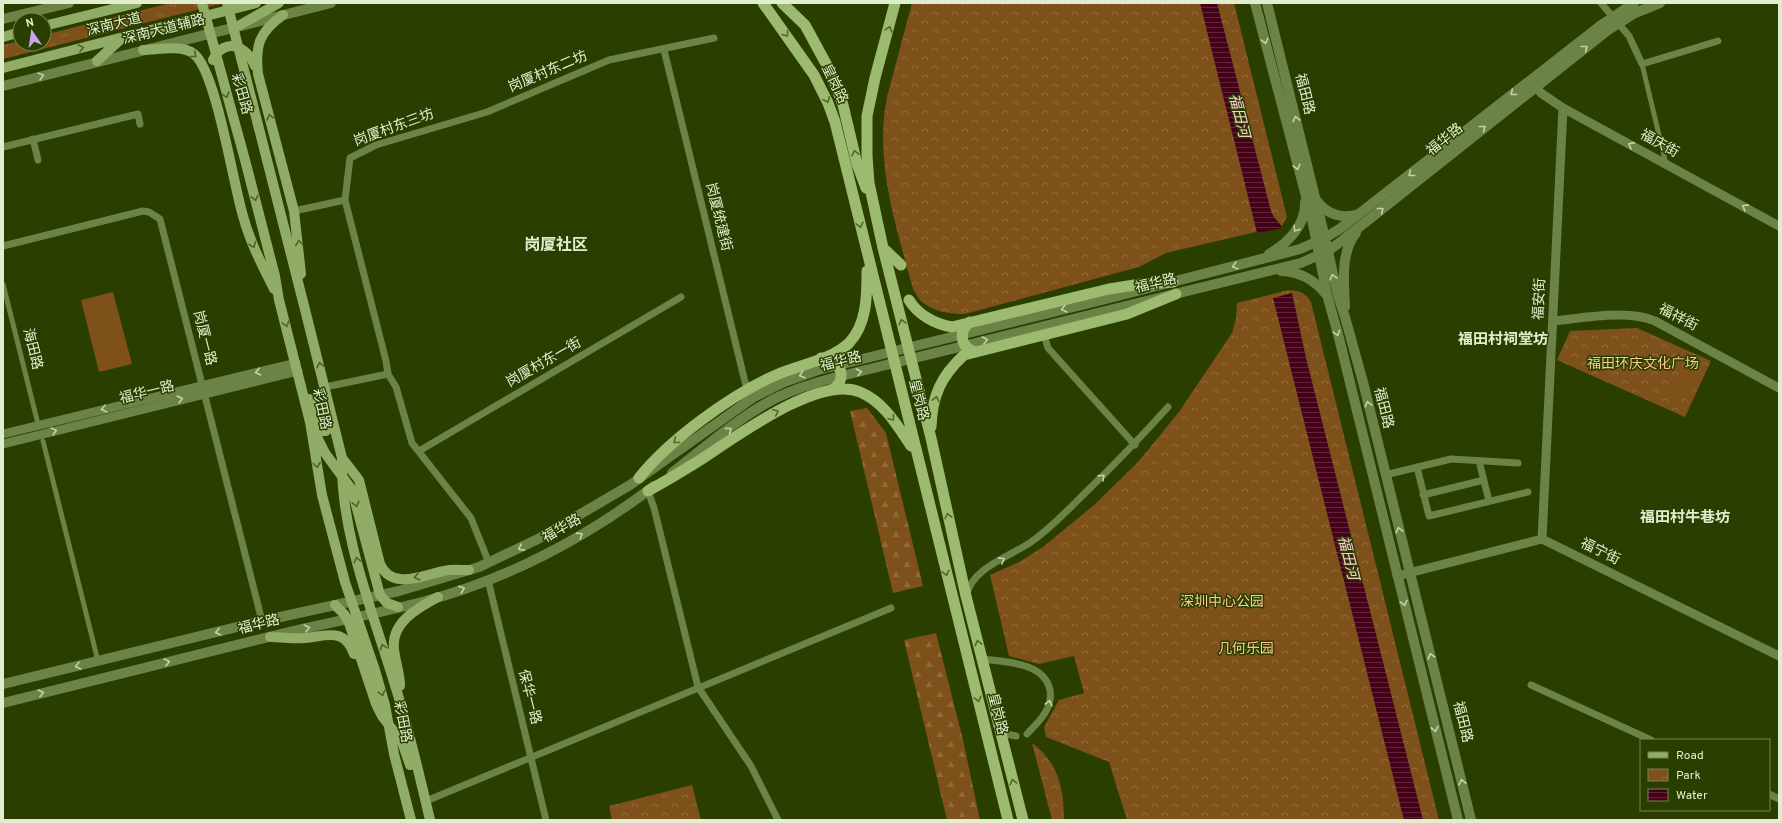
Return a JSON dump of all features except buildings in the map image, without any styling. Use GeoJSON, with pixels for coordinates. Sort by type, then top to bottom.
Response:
{"type":"FeatureCollection","features":[{"type":"Feature","properties":{"kind":"highway"},"geometry":{"type":"LineString","coordinates":[[757,3],[765,7]]}},
{"type":"Feature","properties":{"kind":"highway"},"geometry":{"type":"LineString","coordinates":[[782,3],[805,25],[825,59],[839,94],[857,164],[873,203]]}},
{"type":"Feature","properties":{"kind":"highway","name":"皇岗路"},"geometry":{"type":"LineString","coordinates":[[895,6],[875,78],[867,116],[867,156],[873,203],[931,438],[966,596],[1023,820]]}},
{"type":"Feature","properties":{"kind":"highway","name":"皇岗路"},"geometry":{"type":"LineString","coordinates":[[765,7],[808,66],[824,93],[835,122],[867,257],[1008,820]]}},
{"type":"Feature","properties":{"kind":"highway"},"geometry":{"type":"LineString","coordinates":[[883,248],[901,265]]}},
{"type":"Feature","properties":{"kind":"highway"},"geometry":{"type":"LineString","coordinates":[[639,478],[666,449],[746,390],[777,374],[840,350],[851,341],[858,329],[866,302],[867,257]]}},
{"type":"Feature","properties":{"kind":"highway"},"geometry":{"type":"LineString","coordinates":[[909,300],[919,312],[944,325],[952,327],[1109,289],[1141,284],[1173,282]]}},
{"type":"Feature","properties":{"kind":"highway"},"geometry":{"type":"LineString","coordinates":[[931,438],[931,419],[939,386],[944,375],[964,355],[1127,314],[1176,294]]}},
{"type":"Feature","properties":{"kind":"highway"},"geometry":{"type":"LineString","coordinates":[[970,322],[964,328],[962,338],[966,347],[975,352]]}},
{"type":"Feature","properties":{"kind":"highway"},"geometry":{"type":"LineString","coordinates":[[821,358],[831,359],[839,366],[841,370],[840,380],[835,388],[830,391]]}},
{"type":"Feature","properties":{"kind":"highway"},"geometry":{"type":"LineString","coordinates":[[648,491],[691,466],[770,415],[796,402],[830,391],[848,389],[859,392],[870,398],[883,408],[896,423],[916,454]]}},
{"type":"Feature","properties":{"kind":"main road"},"geometry":{"type":"LineString","coordinates":[[3,19],[69,3]]}},
{"type":"Feature","properties":{"kind":"main road","name":"深南大道"},"geometry":{"type":"LineString","coordinates":[[52,24],[136,3]]}},
{"type":"Feature","properties":{"kind":"main road","name":"彩田路"},"geometry":{"type":"LineString","coordinates":[[202,3],[275,276],[279,300],[310,422],[322,495],[351,601],[352,617],[377,677],[385,705],[394,754],[411,820]]}},
{"type":"Feature","properties":{"kind":"main road","name":"彩田路"},"geometry":{"type":"LineString","coordinates":[[227,3],[265,156],[303,296],[342,458],[342,498],[367,598],[401,706],[430,820]]}},
{"type":"Feature","properties":{"kind":"main road","name":"深南大道"},"geometry":{"type":"LineString","coordinates":[[3,68],[256,3]]}},
{"type":"Feature","properties":{"kind":"main road"},"geometry":{"type":"LineString","coordinates":[[238,26],[279,3]]}},
{"type":"Feature","properties":{"kind":"main road","name":"深南大道辅路"},"geometry":{"type":"LineString","coordinates":[[3,86],[97,61],[332,3]]}},
{"type":"Feature","properties":{"kind":"main road","name":"福田路"},"geometry":{"type":"LineString","coordinates":[[1256,3],[1305,192],[1321,240],[1328,251],[1338,296],[1345,317],[1471,820]]}},
{"type":"Feature","properties":{"kind":"main road","name":"福田路"},"geometry":{"type":"LineString","coordinates":[[1268,3],[1316,198],[1321,240],[1319,256],[1327,295],[1458,820]]}},
{"type":"Feature","properties":{"kind":"main road","name":"福华路"},"geometry":{"type":"LineString","coordinates":[[3,684],[262,621],[406,590],[469,570],[489,563],[522,548],[565,524],[639,478],[754,397],[798,376],[1300,249],[1321,240],[1360,213],[1533,83],[1615,20],[1634,3]]}},
{"type":"Feature","properties":{"kind":"main road","name":"福华路"},"geometry":{"type":"LineString","coordinates":[[1615,20],[1660,3]]}},
{"type":"Feature","properties":{"kind":"main road"},"geometry":{"type":"LineString","coordinates":[[283,15],[265,31],[258,44],[256,58],[258,74],[294,211],[300,256],[303,296]]}},
{"type":"Feature","properties":{"kind":"main road"},"geometry":{"type":"LineString","coordinates":[[97,61],[122,37]]}},
{"type":"Feature","properties":{"kind":"main road"},"geometry":{"type":"LineString","coordinates":[[209,80],[211,64],[219,51],[234,46],[241,48],[248,54],[258,74]]}},
{"type":"Feature","properties":{"kind":"main road"},"geometry":{"type":"LineString","coordinates":[[143,50],[176,49],[191,52],[203,64],[209,80],[246,228],[279,300]]}},
{"type":"Feature","properties":{"kind":"main road","name":"福华路"},"geometry":{"type":"LineString","coordinates":[[3,703],[438,597],[511,572],[573,540],[648,491],[751,413],[775,399],[799,388],[833,378],[1301,263],[1319,256],[1361,226],[1533,83]]}},
{"type":"Feature","properties":{"kind":"main road"},"geometry":{"type":"LineString","coordinates":[[1260,259],[1274,251],[1293,235],[1304,214],[1305,192]]}},
{"type":"Feature","properties":{"kind":"main road"},"geometry":{"type":"LineString","coordinates":[[1316,198],[1323,208],[1335,214],[1349,216],[1360,213]]}},
{"type":"Feature","properties":{"kind":"main road"},"geometry":{"type":"LineString","coordinates":[[1345,317],[1345,261],[1352,240],[1361,226]]}},
{"type":"Feature","properties":{"kind":"main road"},"geometry":{"type":"LineString","coordinates":[[1272,270],[1298,273],[1308,277],[1327,295]]}},
{"type":"Feature","properties":{"kind":"main road"},"geometry":{"type":"LineString","coordinates":[[301,384],[312,402],[318,424],[322,430],[326,431],[328,428],[327,412],[329,406]]}},
{"type":"Feature","properties":{"kind":"main road"},"geometry":{"type":"LineString","coordinates":[[310,422],[325,453],[352,490],[380,595],[387,602],[398,607]]}},
{"type":"Feature","properties":{"kind":"main road","name":"彩田路"},"geometry":{"type":"LineString","coordinates":[[342,458],[359,480],[380,564],[384,572],[389,576],[405,580],[446,570],[469,570]]}},
{"type":"Feature","properties":{"kind":"main road"},"geometry":{"type":"LineString","coordinates":[[401,706],[400,679],[394,648],[397,631],[408,616],[419,607],[438,597]]}},
{"type":"Feature","properties":{"kind":"main road"},"geometry":{"type":"LineString","coordinates":[[335,605],[352,617]]}},
{"type":"Feature","properties":{"kind":"main road"},"geometry":{"type":"LineString","coordinates":[[270,637],[307,638],[328,634],[340,636],[346,641],[353,652],[369,703],[394,754]]}},
{"type":"Feature","properties":{"kind":"main road"},"geometry":{"type":"LineString","coordinates":[[389,727],[402,742],[416,780],[423,790]]}},
{"type":"Feature","properties":{"kind":"main road"},"geometry":{"type":"LineString","coordinates":[[403,820],[405,796]]}},
{"type":"Feature","properties":{"kind":"street"},"geometry":{"type":"LineString","coordinates":[[1601,3],[1633,42],[1642,64],[1666,164]]}},
{"type":"Feature","properties":{"kind":"street","name":"岗厦村东二坊"},"geometry":{"type":"LineString","coordinates":[[487,112],[610,60],[664,50],[714,38]]}},
{"type":"Feature","properties":{"kind":"street"},"geometry":{"type":"LineString","coordinates":[[1642,64],[1718,41]]}},
{"type":"Feature","properties":{"kind":"street","name":"岗厦统建街"},"geometry":{"type":"LineString","coordinates":[[664,50],[746,390]]}},
{"type":"Feature","properties":{"kind":"street","name":"福庆街"},"geometry":{"type":"LineString","coordinates":[[1533,83],[1545,96],[1563,108],[1779,226]]}},
{"type":"Feature","properties":{"kind":"street","name":"福安街"},"geometry":{"type":"LineString","coordinates":[[1542,539],[1563,108]]}},
{"type":"Feature","properties":{"kind":"street","name":"岗厦村东三坊"},"geometry":{"type":"LineString","coordinates":[[345,200],[350,158],[376,145],[487,112]]}},
{"type":"Feature","properties":{"kind":"street"},"geometry":{"type":"LineString","coordinates":[[3,146],[138,114],[140,124]]}},
{"type":"Feature","properties":{"kind":"street"},"geometry":{"type":"LineString","coordinates":[[33,139],[38,160]]}},
{"type":"Feature","properties":{"kind":"street"},"geometry":{"type":"LineString","coordinates":[[294,211],[345,200],[388,374],[396,387],[412,443],[471,518],[489,563]]}},
{"type":"Feature","properties":{"kind":"street","name":"岗厦一路"},"geometry":{"type":"LineString","coordinates":[[3,246],[143,211],[157,216],[163,227],[262,621]]}},
{"type":"Feature","properties":{"kind":"street","name":"海田路"},"geometry":{"type":"LineString","coordinates":[[3,284],[37,420]]}},
{"type":"Feature","properties":{"kind":"street","name":"岗厦村东一街"},"geometry":{"type":"LineString","coordinates":[[419,451],[681,297]]}},
{"type":"Feature","properties":{"kind":"street","name":"福祥街"},"geometry":{"type":"LineString","coordinates":[[1552,321],[1622,315],[1644,317],[1779,388]]}},
{"type":"Feature","properties":{"kind":"street"},"geometry":{"type":"LineString","coordinates":[[1044,335],[1048,348],[1135,444]]}},
{"type":"Feature","properties":{"kind":"street","name":"福华一路"},"geometry":{"type":"LineString","coordinates":[[3,434],[297,367]]}},
{"type":"Feature","properties":{"kind":"street"},"geometry":{"type":"LineString","coordinates":[[325,387],[388,374]]}},
{"type":"Feature","properties":{"kind":"street","name":"福华一路"},"geometry":{"type":"LineString","coordinates":[[3,444],[204,389]]}},
{"type":"Feature","properties":{"kind":"street"},"geometry":{"type":"LineString","coordinates":[[966,596],[976,575],[1032,541],[1063,515],[1135,444],[1168,408]]}},
{"type":"Feature","properties":{"kind":"street"},"geometry":{"type":"LineString","coordinates":[[43,441],[98,661]]}},
{"type":"Feature","properties":{"kind":"street"},"geometry":{"type":"LineString","coordinates":[[1385,475],[1451,459],[1518,463]]}},
{"type":"Feature","properties":{"kind":"street"},"geometry":{"type":"LineString","coordinates":[[1479,461],[1489,501]]}},
{"type":"Feature","properties":{"kind":"street"},"geometry":{"type":"LineString","coordinates":[[1417,467],[1429,516],[1528,492]]}},
{"type":"Feature","properties":{"kind":"street"},"geometry":{"type":"LineString","coordinates":[[1423,495],[1484,480]]}},
{"type":"Feature","properties":{"kind":"street"},"geometry":{"type":"LineString","coordinates":[[648,491],[654,508],[698,687],[751,766],[778,820]]}},
{"type":"Feature","properties":{"kind":"street"},"geometry":{"type":"LineString","coordinates":[[1397,576],[1542,539]]}},
{"type":"Feature","properties":{"kind":"street","name":"福宁街"},"geometry":{"type":"LineString","coordinates":[[1542,539],[1779,656]]}},
{"type":"Feature","properties":{"kind":"street","name":"保华一路"},"geometry":{"type":"LineString","coordinates":[[488,580],[546,820]]}},
{"type":"Feature","properties":{"kind":"street"},"geometry":{"type":"LineString","coordinates":[[426,801],[891,608]]}},
{"type":"Feature","properties":{"kind":"street"},"geometry":{"type":"LineString","coordinates":[[982,659],[1023,666],[1042,674],[1046,679],[1051,700],[1043,716],[1027,734]]}},
{"type":"Feature","properties":{"kind":"street"},"geometry":{"type":"LineString","coordinates":[[1530,685],[1649,739]]}},
{"type":"Feature","properties":{"kind":"street"},"geometry":{"type":"LineString","coordinates":[[1770,794],[1779,799]]}},
{"type":"Feature","properties":{"kind":"green space"},"geometry":{"type":"Polygon","coordinates":[[[170,3],[224,3],[52,47],[52,33],[170,3]]]}},
{"type":"Feature","properties":{"kind":"green space"},"geometry":{"type":"Polygon","coordinates":[[[912,3],[1234,3],[1287,217],[1282,226],[1166,253],[1139,267],[965,314],[942,312],[922,302],[913,289],[894,218],[885,170],[883,146],[887,97],[912,3]]]}},
{"type":"Feature","properties":{"kind":"green space"},"geometry":{"type":"Polygon","coordinates":[[[12,43],[12,52],[31,52],[3,59],[3,45],[12,43]]]}},
{"type":"Feature","properties":{"kind":"green space","name":"深圳中心公园"},"geometry":{"type":"Polygon","coordinates":[[[1289,290],[1302,293],[1307,296],[1311,302],[1439,820],[1127,820],[1109,762],[1046,737],[1044,727],[1059,700],[1084,693],[1074,656],[1039,664],[1009,656],[990,575],[1019,562],[1043,547],[1094,505],[1138,462],[1179,412],[1232,333],[1236,318],[1237,303],[1289,290]]]}},
{"type":"Feature","properties":{"kind":"green space"},"geometry":{"type":"Polygon","coordinates":[[[113,292],[132,364],[99,372],[81,300],[113,292]]]}},
{"type":"Feature","properties":{"kind":"green space","name":"福田环庆文化广场"},"geometry":{"type":"Polygon","coordinates":[[[1637,328],[1711,361],[1685,417],[1557,360],[1570,331],[1637,328]]]}},
{"type":"Feature","properties":{"kind":"green space"},"geometry":{"type":"Polygon","coordinates":[[[1687,358],[1705,367],[1688,400],[1670,390],[1687,358]]]}},
{"type":"Feature","properties":{"kind":"green space"},"geometry":{"type":"Polygon","coordinates":[[[867,408],[886,433],[923,586],[893,593],[850,411],[867,408]]]}},
{"type":"Feature","properties":{"kind":"green space"},"geometry":{"type":"Polygon","coordinates":[[[936,633],[963,740],[980,820],[947,820],[904,640],[936,633]]]}},
{"type":"Feature","properties":{"kind":"green space"},"geometry":{"type":"Polygon","coordinates":[[[1032,743],[1041,750],[1054,767],[1063,797],[1064,820],[1052,820],[1032,743]]]}},
{"type":"Feature","properties":{"kind":"green space"},"geometry":{"type":"Polygon","coordinates":[[[692,785],[701,820],[612,820],[609,806],[692,785]]]}},
{"type":"Feature","properties":{"kind":"water","name":"福田河"},"geometry":{"type":"Polygon","coordinates":[[[1200,3],[1217,3],[1271,211],[1283,228],[1257,233],[1200,3]]]}},
{"type":"Feature","properties":{"kind":"water","name":"福田河"},"geometry":{"type":"Polygon","coordinates":[[[1292,293],[1306,358],[1423,820],[1404,820],[1273,298],[1292,293]]]}},
{"type":"Feature","properties":{"kind":"district","name":"岗厦社区"},"geometry":{"type":"Point","coordinates":[556,246]}},
{"type":"Feature","properties":{"kind":"district","name":"福田村祠堂坊"},"geometry":{"type":"Point","coordinates":[1503,340]}},
{"type":"Feature","properties":{"kind":"district","name":"福田村牛巷坊"},"geometry":{"type":"Point","coordinates":[1685,518]}},
{"type":"Feature","properties":{"kind":"park label","name":"几何乐园"},"geometry":{"type":"Point","coordinates":[1246,649]}}]}
